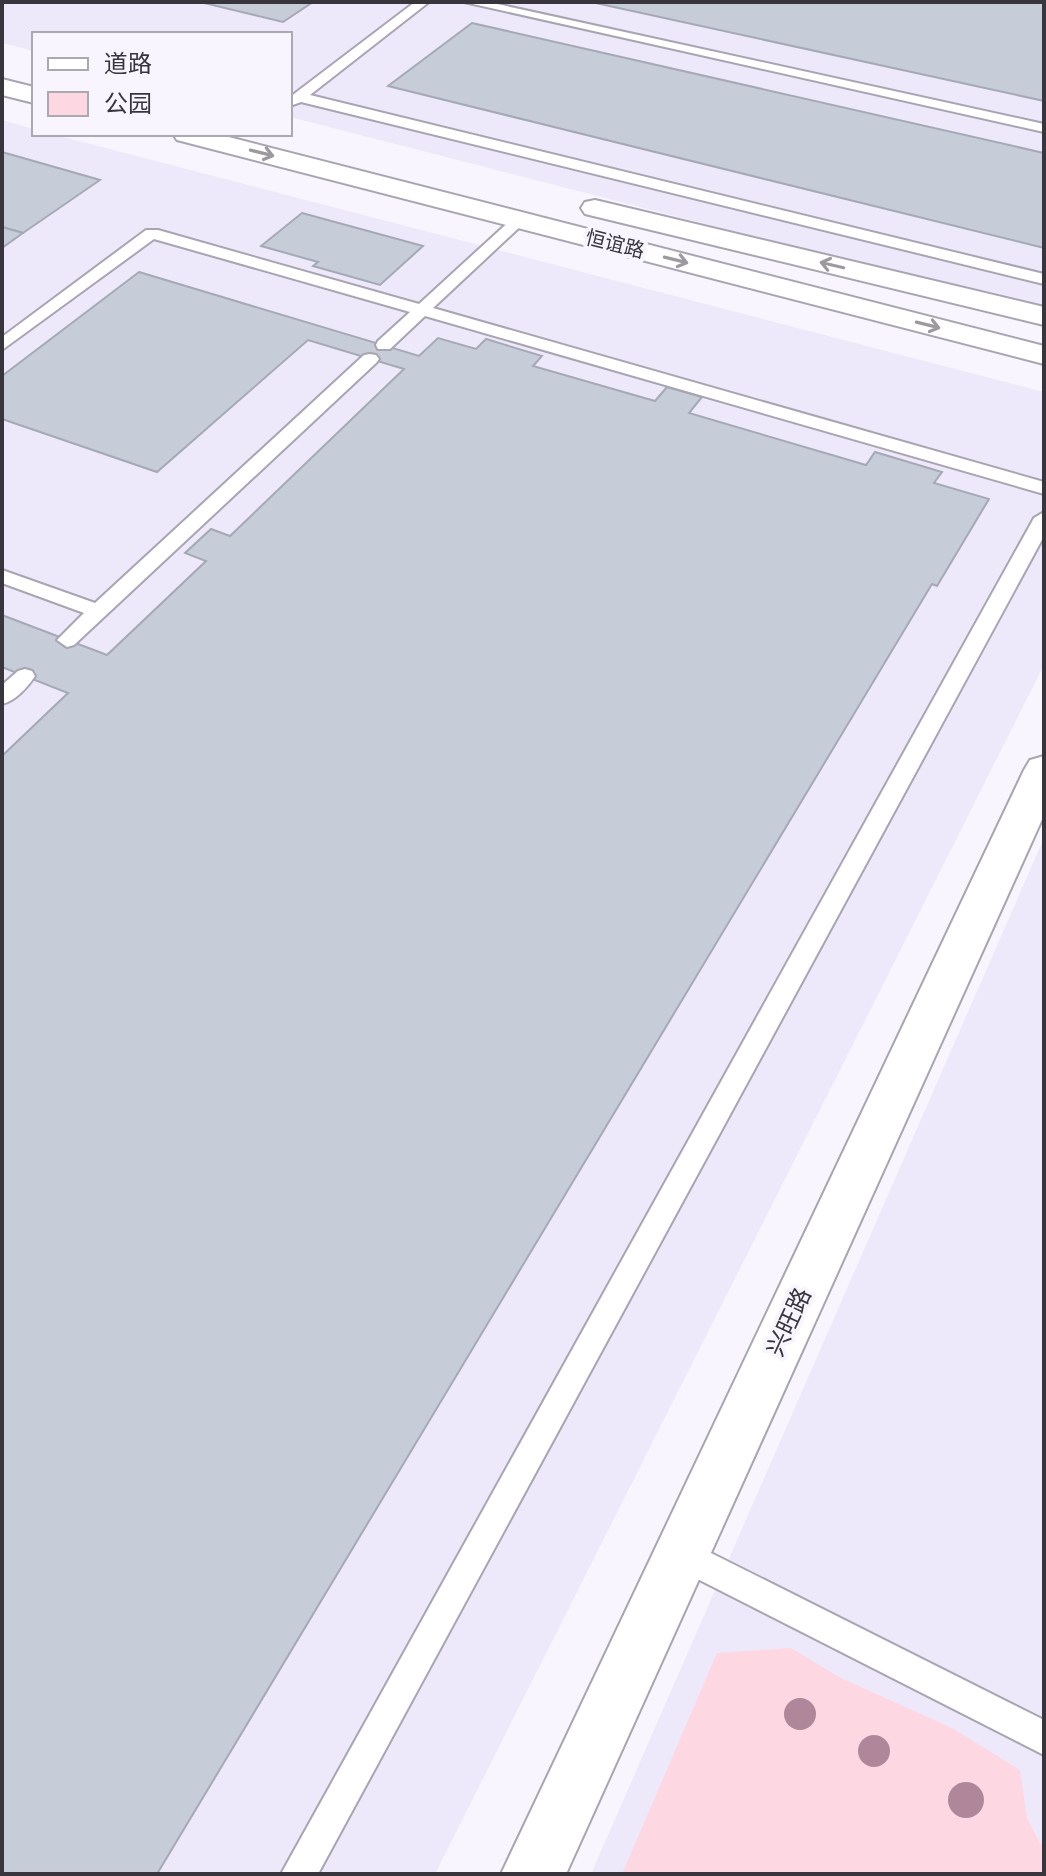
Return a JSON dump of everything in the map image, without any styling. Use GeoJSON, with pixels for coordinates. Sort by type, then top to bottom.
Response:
{"type":"FeatureCollection","features":[{"type":"Feature","properties":{"kind":"main road"},"geometry":{"type":"LineString","coordinates":[[2,87],[32,94]]}},
{"type":"Feature","properties":{"kind":"main road","name":"恒谊路"},"geometry":{"type":"LineString","coordinates":[[194,136],[1044,355]]}},
{"type":"Feature","properties":{"kind":"main road","name":"恒谊路"},"geometry":{"type":"LineString","coordinates":[[569,201],[1044,316]]}},
{"type":"Feature","properties":{"kind":"main road","name":"兴旺路"},"geometry":{"type":"LineString","coordinates":[[533,1874],[1044,770]]}},
{"type":"Feature","properties":{"kind":"lane"},"geometry":{"type":"LineString","coordinates":[[295,100],[423,2]]}},
{"type":"Feature","properties":{"kind":"lane"},"geometry":{"type":"LineString","coordinates":[[470,2],[1044,128]]}},
{"type":"Feature","properties":{"kind":"lane"},"geometry":{"type":"LineString","coordinates":[[295,100],[1044,279]]}},
{"type":"Feature","properties":{"kind":"lane"},"geometry":{"type":"LineString","coordinates":[[384,345],[519,220]]}},
{"type":"Feature","properties":{"kind":"lane"},"geometry":{"type":"LineString","coordinates":[[2,345],[152,233],[1044,488]]}},
{"type":"Feature","properties":{"kind":"lane"},"geometry":{"type":"LineString","coordinates":[[67,640],[370,359]]}},
{"type":"Feature","properties":{"kind":"lane"},"geometry":{"type":"LineString","coordinates":[[299,1874],[1044,518]]}},
{"type":"Feature","properties":{"kind":"lane"},"geometry":{"type":"LineString","coordinates":[[2,576],[98,611]]}},
{"type":"Feature","properties":{"kind":"lane"},"geometry":{"type":"LineString","coordinates":[[2,697],[25,676]]}},
{"type":"Feature","properties":{"kind":"lane"},"geometry":{"type":"LineString","coordinates":[[681,1554],[1044,1738]]}},
{"type":"Feature","properties":{"kind":"shaded area"},"geometry":{"type":"Polygon","coordinates":[[[2,2],[1044,2],[1044,311],[292,118],[292,32],[32,32],[32,50],[2,43],[2,2]]]}},
{"type":"Feature","properties":{"kind":"shaded area"},"geometry":{"type":"Polygon","coordinates":[[[2,120],[32,128],[32,136],[60,136],[1044,392],[1044,665],[435,1874],[2,1874],[2,120]]]}},
{"type":"Feature","properties":{"kind":"shaded area"},"geometry":{"type":"Polygon","coordinates":[[[1044,838],[1044,1874],[591,1874],[1044,838]]]}},
{"type":"Feature","properties":{"kind":"green space"},"geometry":{"type":"Polygon","coordinates":[[[791,1648],[841,1678],[954,1729],[1020,1770],[1027,1818],[1044,1845],[1044,1874],[622,1874],[717,1653],[791,1648]]]}},
{"type":"Feature","properties":{"kind":"building"},"geometry":{"type":"Polygon","coordinates":[[[200,2],[313,2],[283,22],[200,2]]]}},
{"type":"Feature","properties":{"kind":"building"},"geometry":{"type":"Polygon","coordinates":[[[591,2],[1044,2],[1044,101],[591,2]]]}},
{"type":"Feature","properties":{"kind":"building"},"geometry":{"type":"Polygon","coordinates":[[[472,23],[1044,153],[1044,248],[388,86],[472,23]]]}},
{"type":"Feature","properties":{"kind":"building"},"geometry":{"type":"Polygon","coordinates":[[[2,152],[100,180],[23,233],[2,227],[2,152]]]}},
{"type":"Feature","properties":{"kind":"building"},"geometry":{"type":"Polygon","coordinates":[[[302,213],[423,246],[380,285],[313,266],[318,262],[261,246],[302,213]]]}},
{"type":"Feature","properties":{"kind":"building"},"geometry":{"type":"Polygon","coordinates":[[[2,227],[23,233],[2,248],[2,227]]]}},
{"type":"Feature","properties":{"kind":"building"},"geometry":{"type":"Polygon","coordinates":[[[139,272],[419,356],[438,338],[476,349],[486,339],[542,356],[533,366],[655,401],[667,387],[702,397],[689,413],[866,465],[875,452],[942,472],[934,483],[989,499],[937,586],[932,584],[157,1874],[2,1874],[2,756],[68,693],[2,667],[2,615],[107,655],[206,561],[185,553],[211,529],[230,536],[404,369],[308,340],[157,472],[2,419],[2,376],[139,272]]]}}]}
